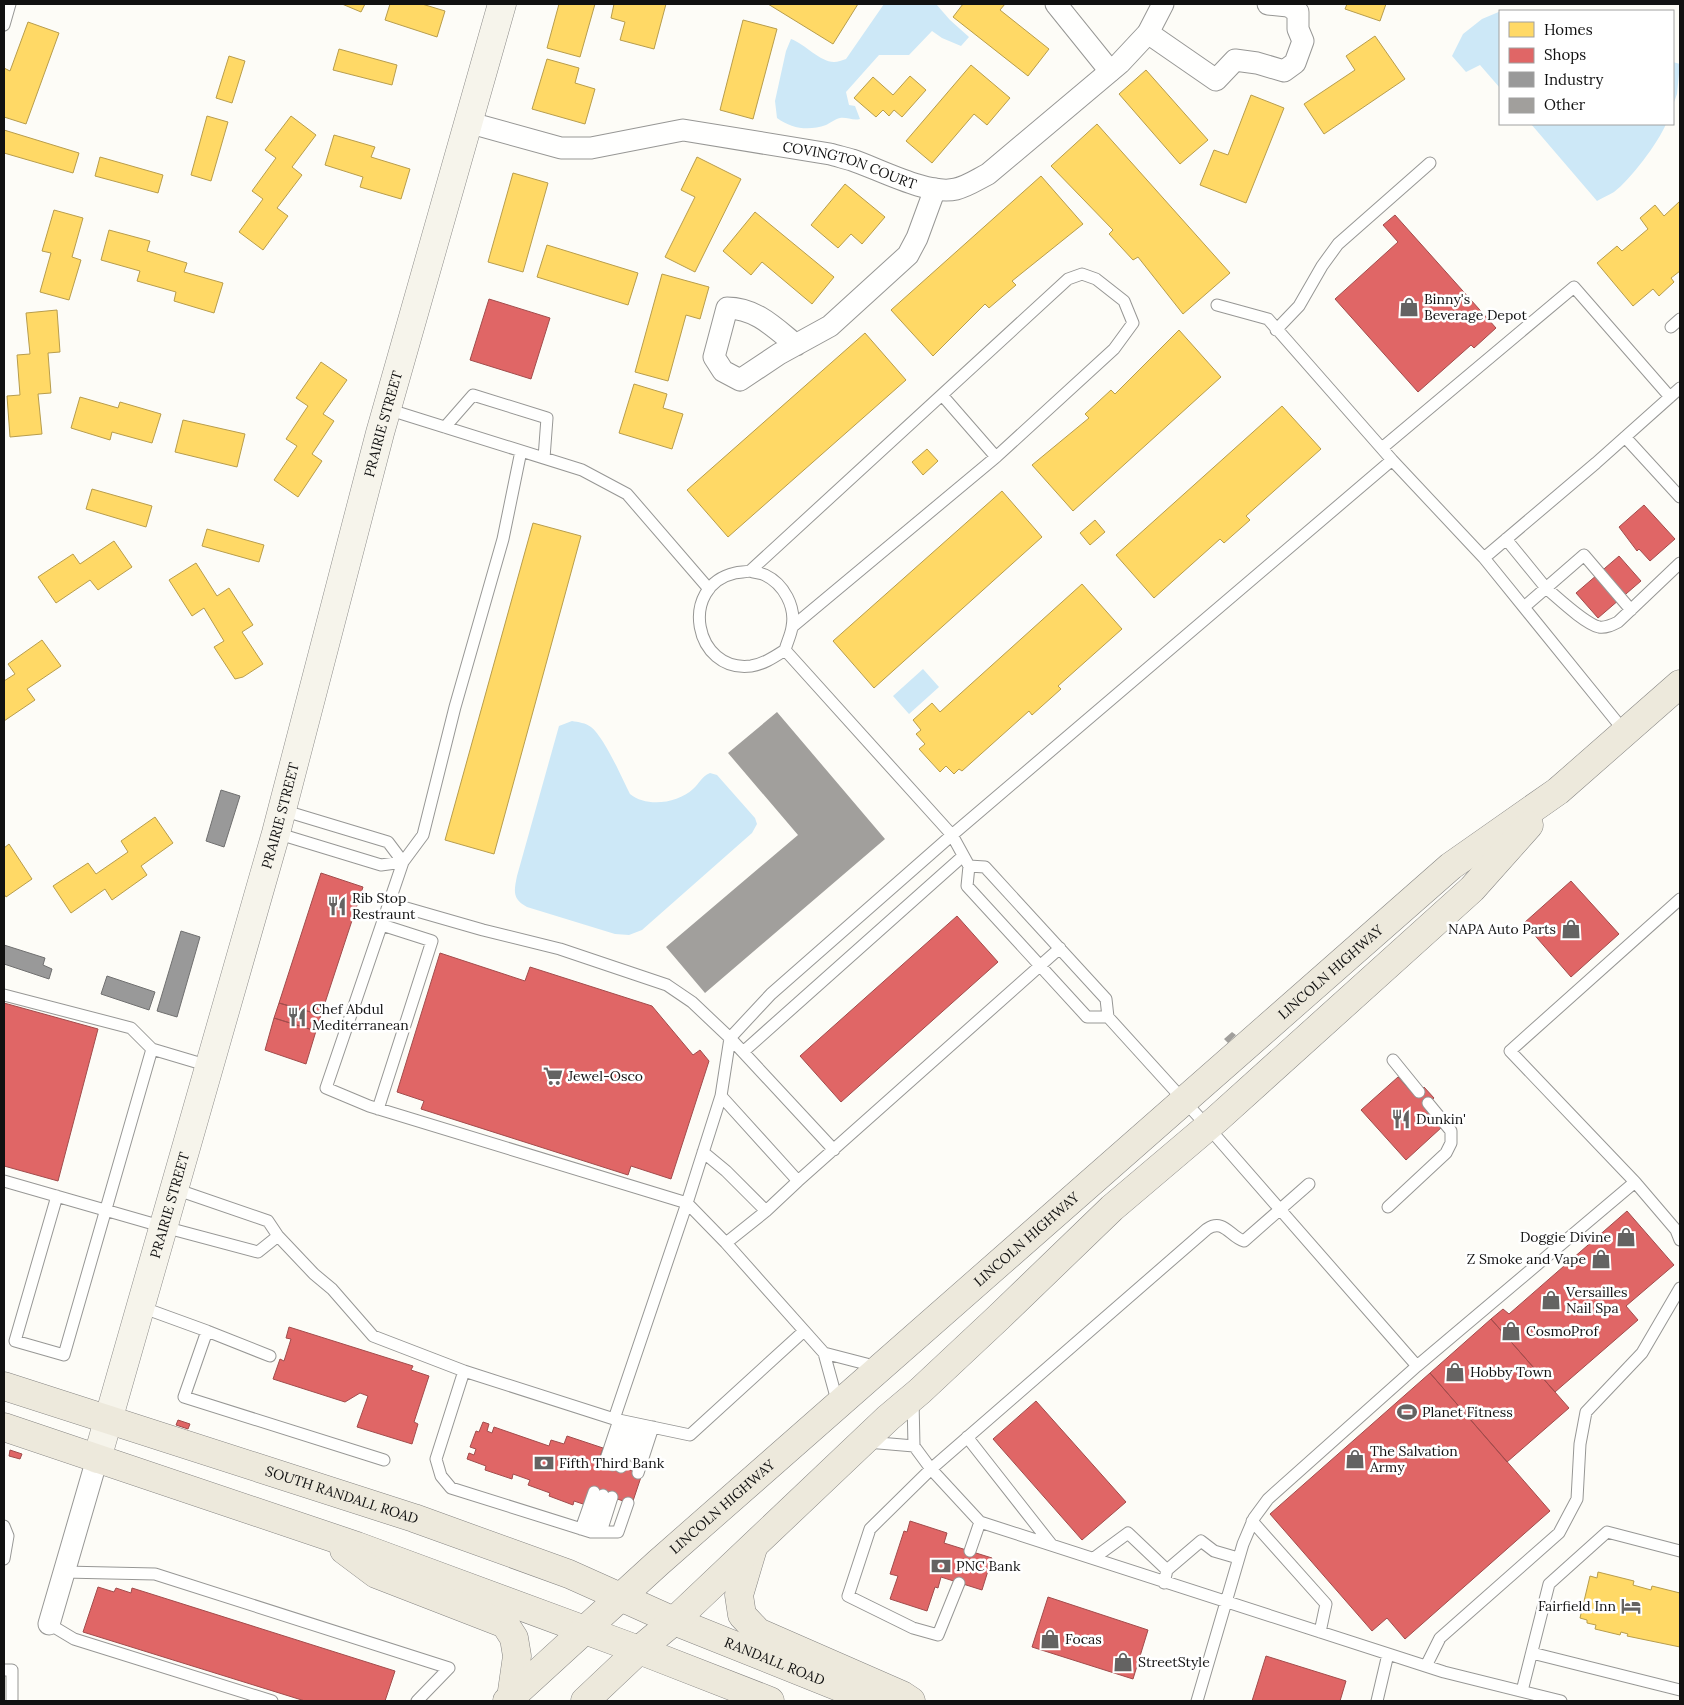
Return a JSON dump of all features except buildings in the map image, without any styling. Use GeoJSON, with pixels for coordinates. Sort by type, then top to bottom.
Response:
{"type":"FeatureCollection","features":[{"type":"Feature","properties":{"kind":"main road","name":"LINCOLN HIGHWAY"},"geometry":{"type":"LineString","coordinates":[[585,1701],[639,1650],[674,1621],[862,1442],[999,1317],[1112,1208],[1472,890],[1558,792],[1680,684]]}},
{"type":"Feature","properties":{"kind":"main road","name":"LINCOLN HIGHWAY"},"geometry":{"type":"LineString","coordinates":[[509,1700],[620,1597],[1451,866],[1558,792]]}},
{"type":"Feature","properties":{"kind":"main road","name":"SOUTH RANDALL ROAD"},"geometry":{"type":"LineString","coordinates":[[4,1386],[414,1518],[569,1574],[674,1621]]}},
{"type":"Feature","properties":{"kind":"main road"},"geometry":{"type":"LineString","coordinates":[[4,1427],[322,1534],[639,1650],[770,1701]]}},
{"type":"Feature","properties":{"kind":"main road"},"geometry":{"type":"LineString","coordinates":[[322,1534],[376,1574],[505,1624],[514,1638],[517,1656],[509,1700]]}},
{"type":"Feature","properties":{"kind":"main road"},"geometry":{"type":"LineString","coordinates":[[755,1545],[738,1595],[742,1615],[758,1632],[902,1695],[911,1701]]}},
{"type":"Feature","properties":{"kind":"main road","name":"RANDALL ROAD"},"geometry":{"type":"LineString","coordinates":[[674,1621],[874,1701]]}},
{"type":"Feature","properties":{"kind":"street","name":"PRAIRIE STREET"},"geometry":{"type":"LineString","coordinates":[[49,1624],[279,822],[387,409],[502,4]]}},
{"type":"Feature","properties":{"kind":"street"},"geometry":{"type":"LineString","coordinates":[[1056,4],[1110,71]]}},
{"type":"Feature","properties":{"kind":"street","name":"COVINGTON COURT"},"geometry":{"type":"LineString","coordinates":[[467,122],[561,148],[591,148],[683,130],[830,154],[935,189],[955,189],[988,174],[1110,71],[1148,33],[1163,4]]}},
{"type":"Feature","properties":{"kind":"street"},"geometry":{"type":"LineString","coordinates":[[1148,33],[1216,80],[1235,60],[1257,63],[1284,71],[1295,63],[1303,41],[1298,29],[1298,12],[1288,6],[1268,4]]}},
{"type":"Feature","properties":{"kind":"street"},"geometry":{"type":"LineString","coordinates":[[796,345],[830,326],[908,255],[917,238],[935,189]]}},
{"type":"Feature","properties":{"kind":"lane"},"geometry":{"type":"LineString","coordinates":[[4,25],[10,4]]}},
{"type":"Feature","properties":{"kind":"lane"},"geometry":{"type":"LineString","coordinates":[[1276,330],[1299,306],[1322,266],[1338,244],[1430,163]]}},
{"type":"Feature","properties":{"kind":"lane"},"geometry":{"type":"LineString","coordinates":[[750,572],[1068,279],[1082,274],[1096,279],[1124,301],[1133,324],[1114,348],[996,457],[792,627]]}},
{"type":"Feature","properties":{"kind":"lane"},"geometry":{"type":"LineString","coordinates":[[1382,448],[1574,287],[1670,397]]}},
{"type":"Feature","properties":{"kind":"lane"},"geometry":{"type":"LineString","coordinates":[[1217,305],[1268,319],[1392,460],[1484,558],[1625,732]]}},
{"type":"Feature","properties":{"kind":"lane"},"geometry":{"type":"LineString","coordinates":[[1671,327],[1680,319]]}},
{"type":"Feature","properties":{"kind":"lane"},"geometry":{"type":"LineString","coordinates":[[1484,558],[1680,388]]}},
{"type":"Feature","properties":{"kind":"lane"},"geometry":{"type":"LineString","coordinates":[[445,427],[473,394],[547,418],[544,458]]}},
{"type":"Feature","properties":{"kind":"lane"},"geometry":{"type":"LineString","coordinates":[[942,395],[996,457]]}},
{"type":"Feature","properties":{"kind":"lane"},"geometry":{"type":"LineString","coordinates":[[387,409],[582,470],[627,494],[709,590]]}},
{"type":"Feature","properties":{"kind":"lane"},"geometry":{"type":"LineString","coordinates":[[1625,437],[1680,497]]}},
{"type":"Feature","properties":{"kind":"lane"},"geometry":{"type":"LineString","coordinates":[[521,451],[503,539],[455,707],[424,835],[403,862],[326,1088],[378,1108],[686,1204],[726,1244],[824,1353],[838,1404]]}},
{"type":"Feature","properties":{"kind":"lane"},"geometry":{"type":"LineString","coordinates":[[621,1467],[686,1204],[721,1096],[730,1038],[771,994],[952,835],[1392,460]]}},
{"type":"Feature","properties":{"kind":"lane"},"geometry":{"type":"LineString","coordinates":[[1506,539],[1546,588],[1597,627],[1607,627],[1618,622],[1680,563]]}},
{"type":"Feature","properties":{"kind":"lane"},"geometry":{"type":"LineString","coordinates":[[1524,607],[1584,555],[1631,610]]}},
{"type":"Feature","properties":{"kind":"lane"},"geometry":{"type":"LineString","coordinates":[[750,572],[765,575],[778,584],[788,596],[793,611],[792,627],[785,650],[765,662],[750,666],[734,665],[720,659],[708,648],[701,634],[698,619],[701,603],[709,590],[720,579],[734,573],[750,572]]}},
{"type":"Feature","properties":{"kind":"lane"},"geometry":{"type":"LineString","coordinates":[[785,650],[952,835],[966,861],[967,886],[1087,1017],[1108,1017]]}},
{"type":"Feature","properties":{"kind":"lane"},"geometry":{"type":"LineString","coordinates":[[279,822],[381,865],[403,862]]}},
{"type":"Feature","properties":{"kind":"lane"},"geometry":{"type":"LineString","coordinates":[[279,822],[388,842],[403,862]]}},
{"type":"Feature","properties":{"kind":"lane"},"geometry":{"type":"LineString","coordinates":[[966,861],[985,867],[1106,998],[1108,1017],[1207,1126],[1417,1366]]}},
{"type":"Feature","properties":{"kind":"lane"},"geometry":{"type":"LineString","coordinates":[[743,1052],[966,861]]}},
{"type":"Feature","properties":{"kind":"lane"},"geometry":{"type":"LineString","coordinates":[[1680,900],[1510,1051],[1635,1182],[1676,1230],[1680,1240]]}},
{"type":"Feature","properties":{"kind":"lane"},"geometry":{"type":"LineString","coordinates":[[389,902],[483,930],[560,949],[667,985],[692,1002],[730,1038],[834,1150]]}},
{"type":"Feature","properties":{"kind":"lane"},"geometry":{"type":"LineString","coordinates":[[378,1108],[432,941],[382,925]]}},
{"type":"Feature","properties":{"kind":"lane"},"geometry":{"type":"LineString","coordinates":[[726,1244],[1060,948]]}},
{"type":"Feature","properties":{"kind":"lane"},"geometry":{"type":"LineString","coordinates":[[4,995],[131,1028],[152,1050],[209,1066]]}},
{"type":"Feature","properties":{"kind":"lane"},"geometry":{"type":"LineString","coordinates":[[57,1196],[15,1340],[64,1355],[152,1050]]}},
{"type":"Feature","properties":{"kind":"lane"},"geometry":{"type":"LineString","coordinates":[[1393,1060],[1419,1092]]}},
{"type":"Feature","properties":{"kind":"lane"},"geometry":{"type":"LineString","coordinates":[[721,1096],[798,1181]]}},
{"type":"Feature","properties":{"kind":"lane"},"geometry":{"type":"LineString","coordinates":[[1388,1206],[1446,1154],[1451,1143],[1451,1131],[1428,1103]]}},
{"type":"Feature","properties":{"kind":"lane"},"geometry":{"type":"LineString","coordinates":[[703,1152],[766,1210]]}},
{"type":"Feature","properties":{"kind":"lane"},"geometry":{"type":"LineString","coordinates":[[4,1181],[258,1252],[278,1236]]}},
{"type":"Feature","properties":{"kind":"lane"},"geometry":{"type":"LineString","coordinates":[[1197,1701],[1238,1558],[1252,1521],[1268,1499],[1417,1366],[1635,1182]]}},
{"type":"Feature","properties":{"kind":"lane"},"geometry":{"type":"LineString","coordinates":[[959,1583],[938,1635],[913,1628],[848,1596],[870,1529],[931,1468],[1207,1229],[1215,1225],[1223,1227],[1237,1239],[1244,1241],[1308,1184]]}},
{"type":"Feature","properties":{"kind":"lane"},"geometry":{"type":"LineString","coordinates":[[174,1189],[268,1221],[278,1236],[314,1274],[332,1289],[373,1336],[464,1370],[632,1423],[690,1435],[804,1332]]}},
{"type":"Feature","properties":{"kind":"lane"},"geometry":{"type":"LineString","coordinates":[[1426,1666],[1440,1638],[1559,1533],[1578,1499],[1580,1444],[1586,1412],[1642,1354],[1680,1288]]}},
{"type":"Feature","properties":{"kind":"lane"},"geometry":{"type":"LineString","coordinates":[[141,1306],[270,1356]]}},
{"type":"Feature","properties":{"kind":"lane"},"geometry":{"type":"LineString","coordinates":[[207,1331],[184,1397],[384,1460]]}},
{"type":"Feature","properties":{"kind":"lane"},"geometry":{"type":"LineString","coordinates":[[824,1353],[880,1367]]}},
{"type":"Feature","properties":{"kind":"lane"},"geometry":{"type":"LineString","coordinates":[[464,1370],[436,1458],[441,1476],[451,1488],[600,1531]]}},
{"type":"Feature","properties":{"kind":"lane"},"geometry":{"type":"LineString","coordinates":[[913,1397],[914,1446],[931,1468],[980,1522],[1094,1558],[1164,1583],[1426,1666],[1549,1700],[1561,1701]]}},
{"type":"Feature","properties":{"kind":"lane"},"geometry":{"type":"LineString","coordinates":[[621,1467],[632,1423]]}},
{"type":"Feature","properties":{"kind":"lane"},"geometry":{"type":"LineString","coordinates":[[621,1467],[632,1423]]}},
{"type":"Feature","properties":{"kind":"lane"},"geometry":{"type":"LineString","coordinates":[[967,1437],[1051,1544]]}},
{"type":"Feature","properties":{"kind":"lane"},"geometry":{"type":"LineString","coordinates":[[862,1442],[914,1446]]}},
{"type":"Feature","properties":{"kind":"lane"},"geometry":{"type":"LineString","coordinates":[[600,1531],[611,1497],[600,1531]]}},
{"type":"Feature","properties":{"kind":"lane"},"geometry":{"type":"LineString","coordinates":[[1252,1521],[1326,1604],[1320,1632]]}},
{"type":"Feature","properties":{"kind":"lane"},"geometry":{"type":"LineString","coordinates":[[970,1551],[980,1522]]}},
{"type":"Feature","properties":{"kind":"lane"},"geometry":{"type":"LineString","coordinates":[[4,1526],[8,1536],[4,1559]]}},
{"type":"Feature","properties":{"kind":"lane"},"geometry":{"type":"LineString","coordinates":[[1522,1691],[1549,1584],[1607,1532],[1680,1551]]}},
{"type":"Feature","properties":{"kind":"lane"},"geometry":{"type":"LineString","coordinates":[[1094,1558],[1128,1533],[1167,1570]]}},
{"type":"Feature","properties":{"kind":"lane"},"geometry":{"type":"LineString","coordinates":[[1164,1583],[1167,1570],[1202,1541],[1214,1551],[1238,1558]]}},
{"type":"Feature","properties":{"kind":"lane"},"geometry":{"type":"LineString","coordinates":[[64,1572],[155,1574],[449,1668],[417,1701]]}},
{"type":"Feature","properties":{"kind":"lane"},"geometry":{"type":"LineString","coordinates":[[49,1624],[74,1639],[272,1701]]}},
{"type":"Feature","properties":{"kind":"lane"},"geometry":{"type":"LineString","coordinates":[[1532,1653],[1680,1690]]}},
{"type":"Feature","properties":{"kind":"lane"},"geometry":{"type":"LineString","coordinates":[[1377,1701],[1388,1654]]}},
{"type":"Feature","properties":{"kind":"lane"},"geometry":{"type":"LineString","coordinates":[[4,1670],[12,1670],[12,1701]]}},
{"type":"Feature","properties":{"kind":"water"},"geometry":{"type":"Polygon","coordinates":[[[884,4],[936,4],[969,37],[961,46],[942,38],[932,31],[909,55],[879,55],[846,92],[849,105],[855,106],[860,119],[840,118],[826,125],[801,128],[789,125],[777,118],[775,101],[786,51],[791,39],[823,59],[836,62],[846,59],[884,4]]]}},
{"type":"Feature","properties":{"kind":"water"},"geometry":{"type":"Polygon","coordinates":[[[1499,11],[1499,87],[1480,65],[1466,72],[1452,56],[1463,34],[1482,19],[1499,11]]]}},
{"type":"Feature","properties":{"kind":"water"},"geometry":{"type":"Polygon","coordinates":[[[1674,62],[1680,64],[1677,94],[1674,102],[1674,62]]]}},
{"type":"Feature","properties":{"kind":"water"},"geometry":{"type":"Polygon","coordinates":[[[1532,125],[1666,125],[1651,150],[1628,179],[1614,192],[1597,201],[1532,125]]]}},
{"type":"Feature","properties":{"kind":"water"},"geometry":{"type":"Polygon","coordinates":[[[923,669],[939,687],[909,714],[893,696],[923,669]]]}},
{"type":"Feature","properties":{"kind":"water"},"geometry":{"type":"Polygon","coordinates":[[[572,721],[587,725],[596,732],[612,758],[630,794],[637,798],[645,801],[662,802],[679,798],[687,794],[710,773],[717,775],[755,818],[757,824],[752,833],[642,930],[629,935],[615,934],[527,907],[516,898],[515,886],[517,876],[559,726],[572,721]]]}},
{"type":"Feature","properties":{"kind":"place","name":"Binny's Beverage Depot"},"geometry":{"type":"Point","coordinates":[1409,307]}},
{"type":"Feature","properties":{"kind":"place","name":"Rib Stop Restraunt"},"geometry":{"type":"Point","coordinates":[337,906]}},
{"type":"Feature","properties":{"kind":"place","name":"NAPA Auto Parts"},"geometry":{"type":"Point","coordinates":[1571,929]}},
{"type":"Feature","properties":{"kind":"place","name":"Chef Abdul Mediterranean"},"geometry":{"type":"Point","coordinates":[297,1017]}},
{"type":"Feature","properties":{"kind":"place","name":"Jewel-Osco"},"geometry":{"type":"Point","coordinates":[553,1076]}},
{"type":"Feature","properties":{"kind":"place","name":"Dunkin'"},"geometry":{"type":"Point","coordinates":[1401,1119]}},
{"type":"Feature","properties":{"kind":"place","name":"Doggie Divine"},"geometry":{"type":"Point","coordinates":[1626,1237]}},
{"type":"Feature","properties":{"kind":"place","name":"Z Smoke and Vape"},"geometry":{"type":"Point","coordinates":[1601,1259]}},
{"type":"Feature","properties":{"kind":"place","name":"Versailles Nail Spa"},"geometry":{"type":"Point","coordinates":[1551,1300]}},
{"type":"Feature","properties":{"kind":"place","name":"CosmoProf"},"geometry":{"type":"Point","coordinates":[1511,1331]}},
{"type":"Feature","properties":{"kind":"place","name":"Hobby Town"},"geometry":{"type":"Point","coordinates":[1455,1372]}},
{"type":"Feature","properties":{"kind":"place","name":"Planet Fitness"},"geometry":{"type":"Point","coordinates":[1407,1412]}},
{"type":"Feature","properties":{"kind":"place","name":"The Salvation Army"},"geometry":{"type":"Point","coordinates":[1355,1459]}},
{"type":"Feature","properties":{"kind":"place","name":"Fifth Third Bank"},"geometry":{"type":"Point","coordinates":[544,1463]}},
{"type":"Feature","properties":{"kind":"place","name":"PNC Bank"},"geometry":{"type":"Point","coordinates":[941,1566]}},
{"type":"Feature","properties":{"kind":"place","name":"Fairfield Inn"},"geometry":{"type":"Point","coordinates":[1631,1606]}},
{"type":"Feature","properties":{"kind":"place","name":"Focas"},"geometry":{"type":"Point","coordinates":[1050,1639]}},
{"type":"Feature","properties":{"kind":"place","name":"StreetStyle"},"geometry":{"type":"Point","coordinates":[1123,1662]}}]}
